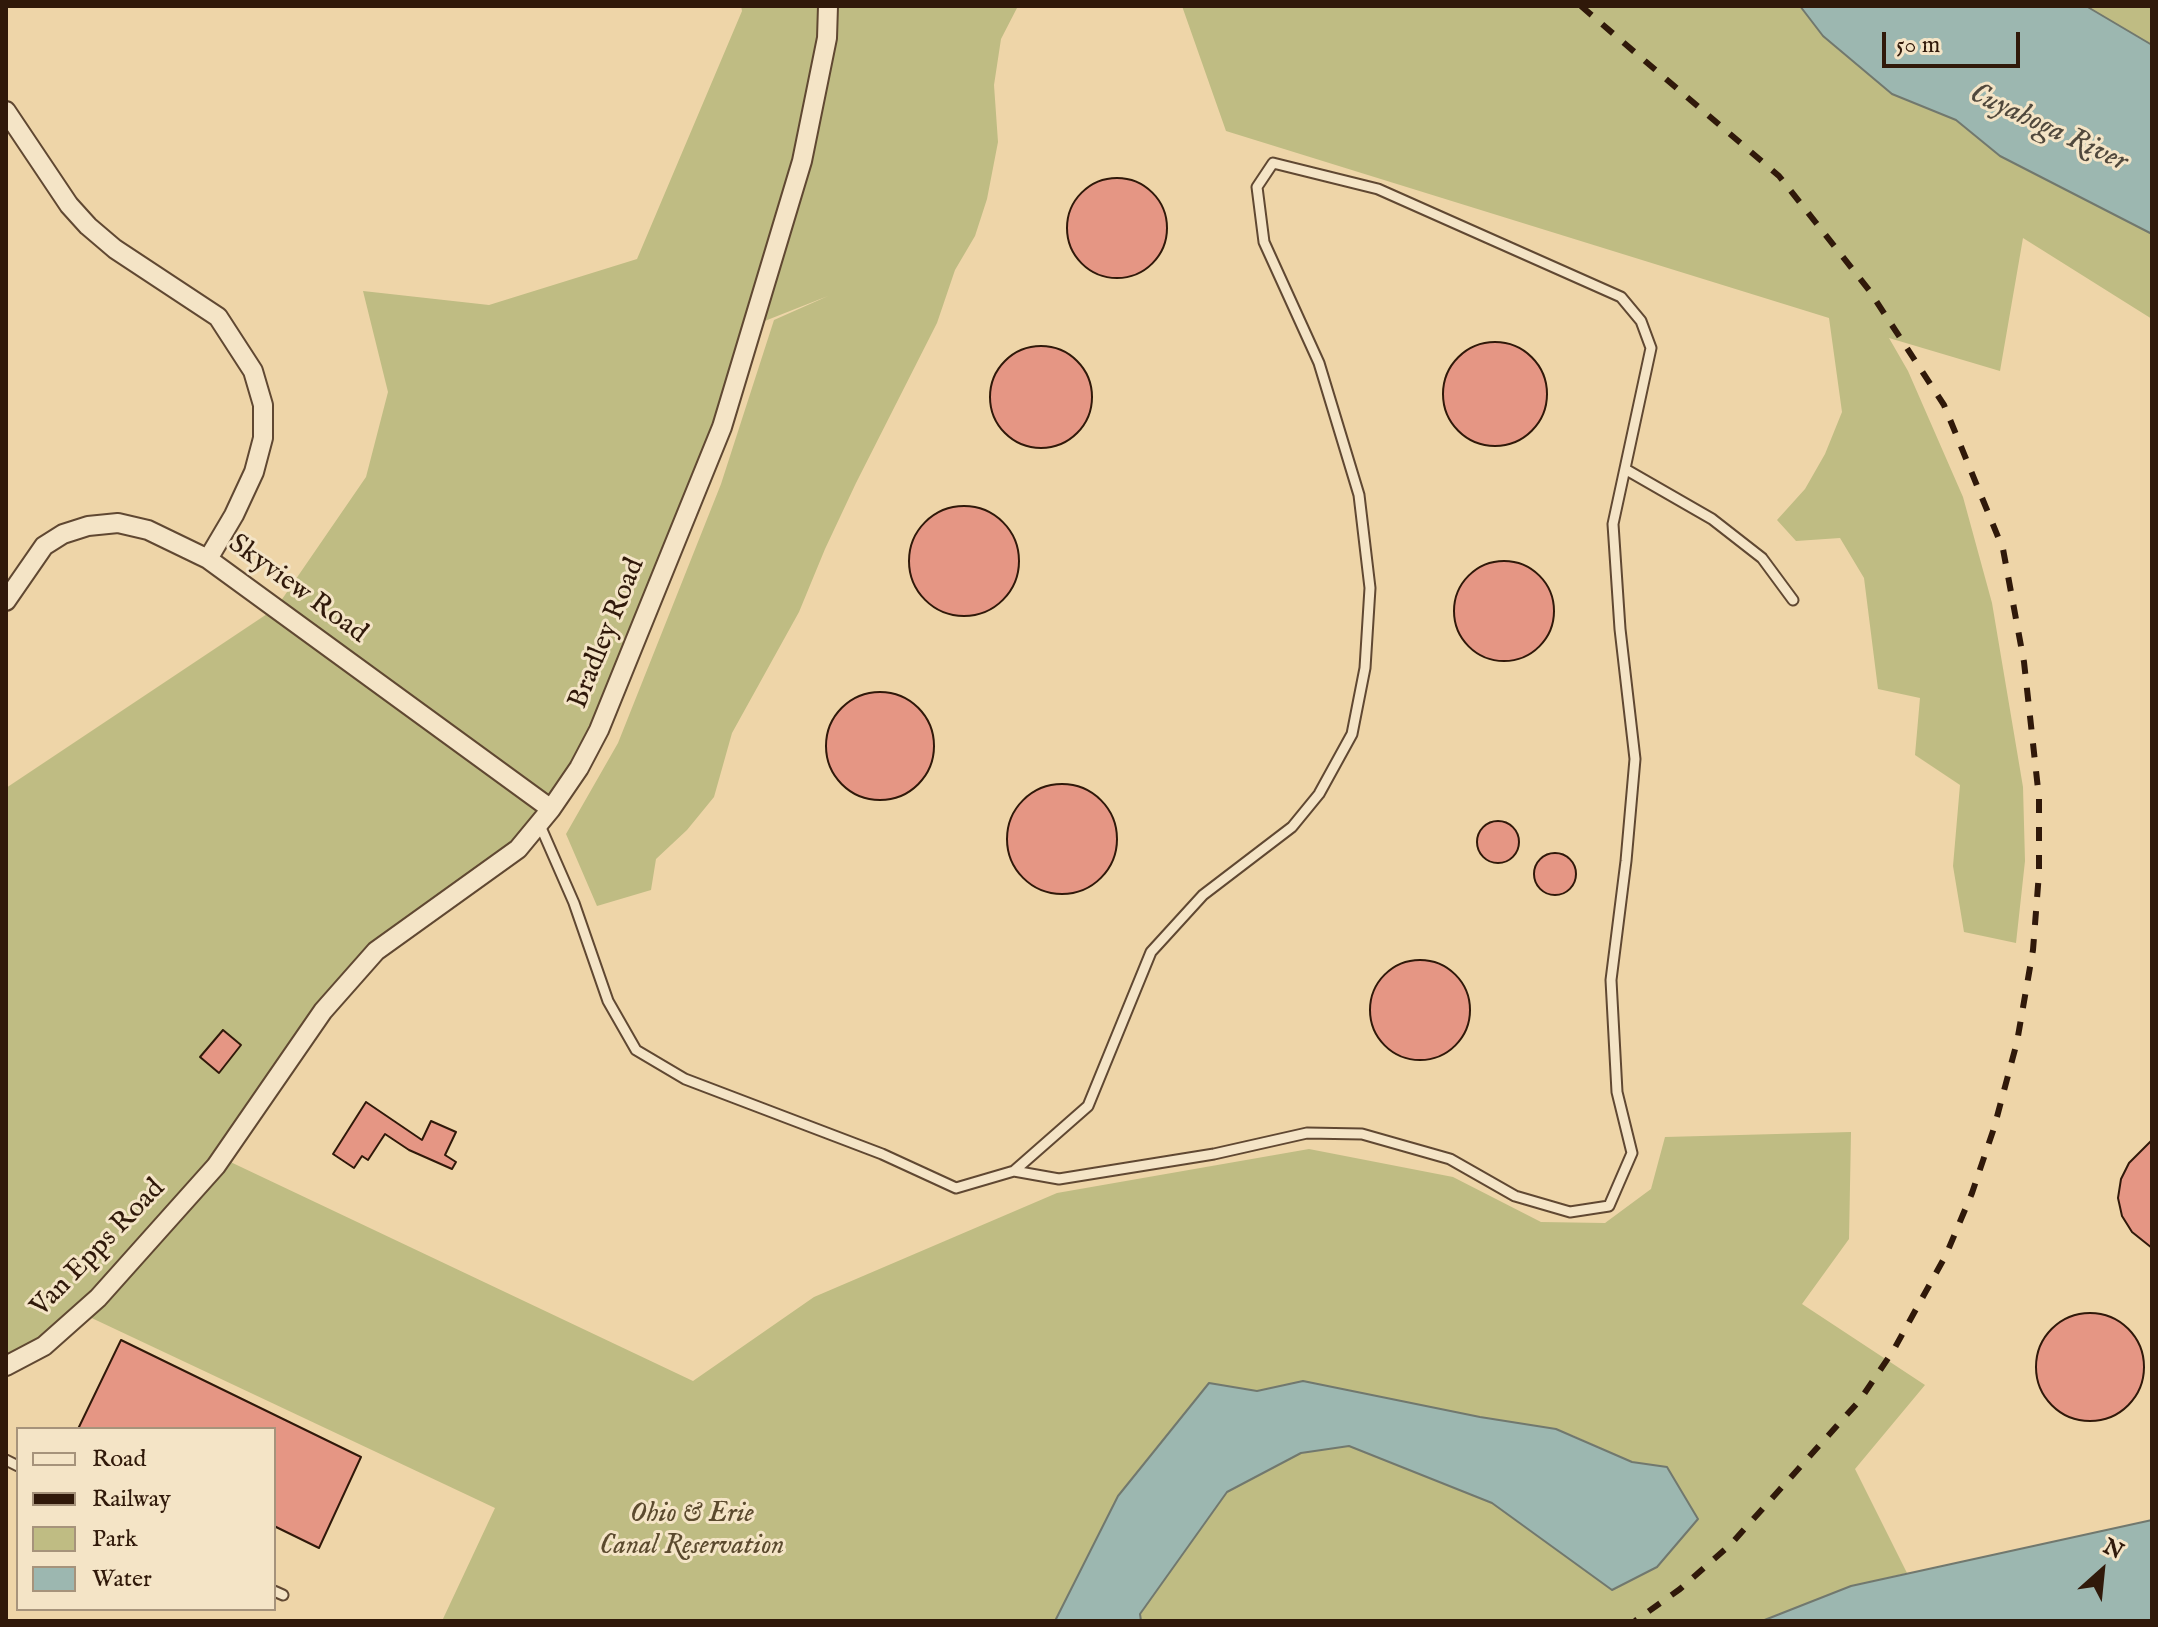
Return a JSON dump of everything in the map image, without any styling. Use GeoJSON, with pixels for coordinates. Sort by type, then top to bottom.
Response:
{"type":"FeatureCollection","features":[{"type":"Feature","properties":{"kind":"street","name":"Bradley Road"},"geometry":{"type":"LineString","coordinates":[[222,1158],[323,1011],[376,951],[518,849],[579,768],[599,730],[722,427],[802,161],[827,38],[828,6]]}},
{"type":"Feature","properties":{"kind":"street"},"geometry":{"type":"LineString","coordinates":[[6,111],[69,205],[88,226],[115,249],[218,317],[253,371],[263,405],[263,438],[254,472],[234,515],[208,559]]}},
{"type":"Feature","properties":{"kind":"street","name":"Skyview Road"},"geometry":{"type":"LineString","coordinates":[[6,601],[44,546],[63,534],[88,526],[118,523],[148,530],[208,559],[545,816]]}},
{"type":"Feature","properties":{"kind":"street","name":"Van Epps Road"},"geometry":{"type":"LineString","coordinates":[[6,1366],[44,1346],[98,1298],[222,1158]]}},
{"type":"Feature","properties":{"kind":"lane"},"geometry":{"type":"LineString","coordinates":[[545,816],[608,1001],[636,1050],[685,1079],[882,1154],[956,1188],[1014,1171],[1088,1106],[1151,952],[1203,895],[1292,827],[1319,794],[1352,734],[1365,668],[1370,588],[1359,495],[1319,363],[1264,242],[1257,187],[1273,163],[1378,189],[1621,297],[1641,321],[1651,348],[1613,524],[1620,629],[1635,759],[1611,980],[1617,1092],[1632,1153],[1609,1206],[1570,1212],[1515,1196],[1450,1159],[1362,1134],[1307,1133],[1214,1154],[1059,1179],[1014,1171]]}},
{"type":"Feature","properties":{"kind":"lane"},"geometry":{"type":"LineString","coordinates":[[1625,469],[1712,519],[1762,558],[1793,600]]}},
{"type":"Feature","properties":{"kind":"green space","name":"Ohio & Erie Canal Reservation"},"geometry":{"type":"Polygon","coordinates":[[[741,6],[1018,6],[1001,39],[994,85],[998,142],[987,199],[975,236],[955,270],[937,323],[856,483],[799,612],[732,733],[714,797],[687,830],[656,859],[651,890],[597,906],[566,834],[618,743],[721,484],[774,320],[828,296],[752,326],[599,730],[518,849],[376,951],[222,1158],[693,1381],[814,1297],[1057,1193],[1309,1149],[1453,1177],[1541,1222],[1605,1223],[1651,1189],[1665,1137],[1851,1132],[1849,1239],[1802,1304],[1925,1385],[1855,1469],[1907,1573],[1851,1586],[1762,1621],[1141,1621],[1140,1614],[1227,1492],[1251,1479],[1306,1439],[1339,1448],[1349,1446],[1375,1457],[1667,1467],[1632,1462],[1572,1435],[1544,1427],[1303,1381],[1257,1391],[1230,1386],[1191,1405],[1118,1496],[1101,1534],[1092,1621],[442,1621],[495,1508],[81,1313],[6,1366],[6,788],[276,608],[366,477],[388,392],[363,291],[489,305],[637,259],[742,11],[741,6]]]}},
{"type":"Feature","properties":{"kind":"green space"},"geometry":{"type":"Polygon","coordinates":[[[1182,6],[1805,6],[1892,94],[1956,120],[2000,156],[2152,234],[2152,319],[2023,238],[2000,371],[1889,338],[1908,371],[1963,497],[1992,603],[2023,787],[2025,861],[2016,943],[1964,932],[1953,866],[1960,785],[1915,755],[1920,698],[1878,689],[1864,578],[1840,538],[1796,541],[1777,520],[1805,489],[1825,454],[1842,412],[1829,318],[1226,131],[1182,6]]]}},
{"type":"Feature","properties":{"kind":"green space"},"geometry":{"type":"Polygon","coordinates":[[[2002,6],[2152,6],[2152,93],[2002,6]]]}},
{"type":"Feature","properties":{"kind":"water","name":"Cuyahoga River"},"geometry":{"type":"Polygon","coordinates":[[[1800,6],[2086,6],[2152,45],[2152,234],[2000,156],[1956,120],[1892,94],[1823,36],[1800,6]]]}},
{"type":"Feature","properties":{"kind":"water"},"geometry":{"type":"Polygon","coordinates":[[[1303,1381],[1556,1429],[1632,1462],[1667,1467],[1698,1519],[1657,1567],[1612,1590],[1492,1503],[1349,1446],[1301,1453],[1227,1492],[1140,1614],[1141,1621],[1055,1621],[1118,1496],[1209,1383],[1257,1391],[1303,1381]]]}},
{"type":"Feature","properties":{"kind":"water"},"geometry":{"type":"Polygon","coordinates":[[[2152,1520],[2152,1621],[1762,1621],[1851,1586],[2152,1520]]]}},
{"type":"Feature","properties":{"kind":"building"},"geometry":{"type":"Polygon","coordinates":[[[1117,178],[1136,182],[1152,193],[1163,209],[1167,228],[1163,247],[1152,263],[1136,274],[1117,278],[1098,274],[1082,263],[1071,247],[1067,228],[1071,209],[1082,193],[1098,182],[1117,178]]]}},
{"type":"Feature","properties":{"kind":"building"},"geometry":{"type":"Polygon","coordinates":[[[1495,342],[1515,346],[1532,357],[1543,374],[1547,394],[1543,414],[1532,431],[1515,442],[1495,446],[1475,442],[1458,431],[1447,414],[1443,394],[1447,374],[1458,357],[1475,346],[1495,342]]]}},
{"type":"Feature","properties":{"kind":"building"},"geometry":{"type":"Polygon","coordinates":[[[1041,346],[1060,350],[1077,361],[1088,378],[1092,397],[1088,416],[1077,433],[1060,444],[1041,448],[1022,444],[1005,433],[994,416],[990,397],[994,378],[1005,361],[1022,350],[1041,346]]]}},
{"type":"Feature","properties":{"kind":"building"},"geometry":{"type":"Polygon","coordinates":[[[964,506],[985,511],[1003,522],[1014,540],[1019,561],[1014,582],[1003,600],[985,611],[964,616],[943,611],[925,600],[914,582],[909,561],[914,540],[925,522],[943,511],[964,506]]]}},
{"type":"Feature","properties":{"kind":"building"},"geometry":{"type":"Polygon","coordinates":[[[1504,561],[1523,565],[1540,575],[1550,592],[1554,611],[1550,630],[1540,647],[1523,657],[1504,661],[1485,657],[1468,647],[1458,630],[1454,611],[1458,592],[1468,575],[1485,565],[1504,561]]]}},
{"type":"Feature","properties":{"kind":"building"},"geometry":{"type":"Polygon","coordinates":[[[880,692],[901,696],[919,707],[930,725],[934,746],[930,767],[919,785],[901,796],[880,800],[859,796],[841,785],[830,767],[826,746],[830,725],[841,707],[859,696],[880,692]]]}},
{"type":"Feature","properties":{"kind":"building"},"geometry":{"type":"Polygon","coordinates":[[[1062,784],[1083,789],[1101,800],[1112,818],[1117,839],[1112,860],[1101,878],[1083,889],[1062,894],[1041,889],[1023,878],[1012,860],[1007,839],[1012,818],[1023,800],[1041,789],[1062,784]]]}},
{"type":"Feature","properties":{"kind":"building"},"geometry":{"type":"Polygon","coordinates":[[[1498,821],[1513,827],[1519,842],[1513,857],[1498,863],[1483,857],[1477,842],[1483,827],[1498,821]]]}},
{"type":"Feature","properties":{"kind":"building"},"geometry":{"type":"Polygon","coordinates":[[[1555,853],[1570,859],[1576,874],[1570,889],[1555,895],[1540,889],[1534,874],[1540,859],[1555,853]]]}},
{"type":"Feature","properties":{"kind":"building"},"geometry":{"type":"Polygon","coordinates":[[[1420,960],[1448,968],[1462,982],[1470,1010],[1462,1038],[1448,1052],[1420,1060],[1392,1052],[1378,1038],[1370,1010],[1378,982],[1392,968],[1420,960]]]}},
{"type":"Feature","properties":{"kind":"building"},"geometry":{"type":"Polygon","coordinates":[[[223,1030],[241,1045],[219,1073],[200,1057],[223,1030]]]}},
{"type":"Feature","properties":{"kind":"building"},"geometry":{"type":"Polygon","coordinates":[[[366,1102],[422,1140],[431,1121],[456,1132],[445,1155],[456,1162],[452,1169],[409,1150],[385,1134],[368,1160],[362,1156],[354,1168],[333,1154],[366,1102]]]}},
{"type":"Feature","properties":{"kind":"building"},"geometry":{"type":"Polygon","coordinates":[[[2152,1140],[2152,1248],[2132,1232],[2122,1216],[2118,1198],[2121,1179],[2129,1163],[2152,1140]]]}},
{"type":"Feature","properties":{"kind":"building"},"geometry":{"type":"Polygon","coordinates":[[[2090,1313],[2111,1317],[2129,1328],[2140,1346],[2144,1367],[2140,1388],[2129,1406],[2111,1417],[2090,1421],[2069,1417],[2051,1406],[2040,1388],[2036,1367],[2040,1346],[2051,1328],[2069,1317],[2090,1313]]]}},
{"type":"Feature","properties":{"kind":"building"},"geometry":{"type":"Polygon","coordinates":[[[121,1340],[361,1457],[319,1548],[276,1527],[276,1427],[79,1427],[121,1340]]]}},
{"type":"Feature","properties":{"kind":"railway"},"geometry":{"type":"LineString","coordinates":[[1581,6],[1779,176],[1869,290],[1944,405],[2003,549],[2024,662],[2039,798],[2039,873],[2033,950],[2017,1042],[1994,1128],[1972,1193],[1946,1255],[1893,1351],[1860,1400],[1731,1544],[1680,1589],[1635,1621]]}}]}
